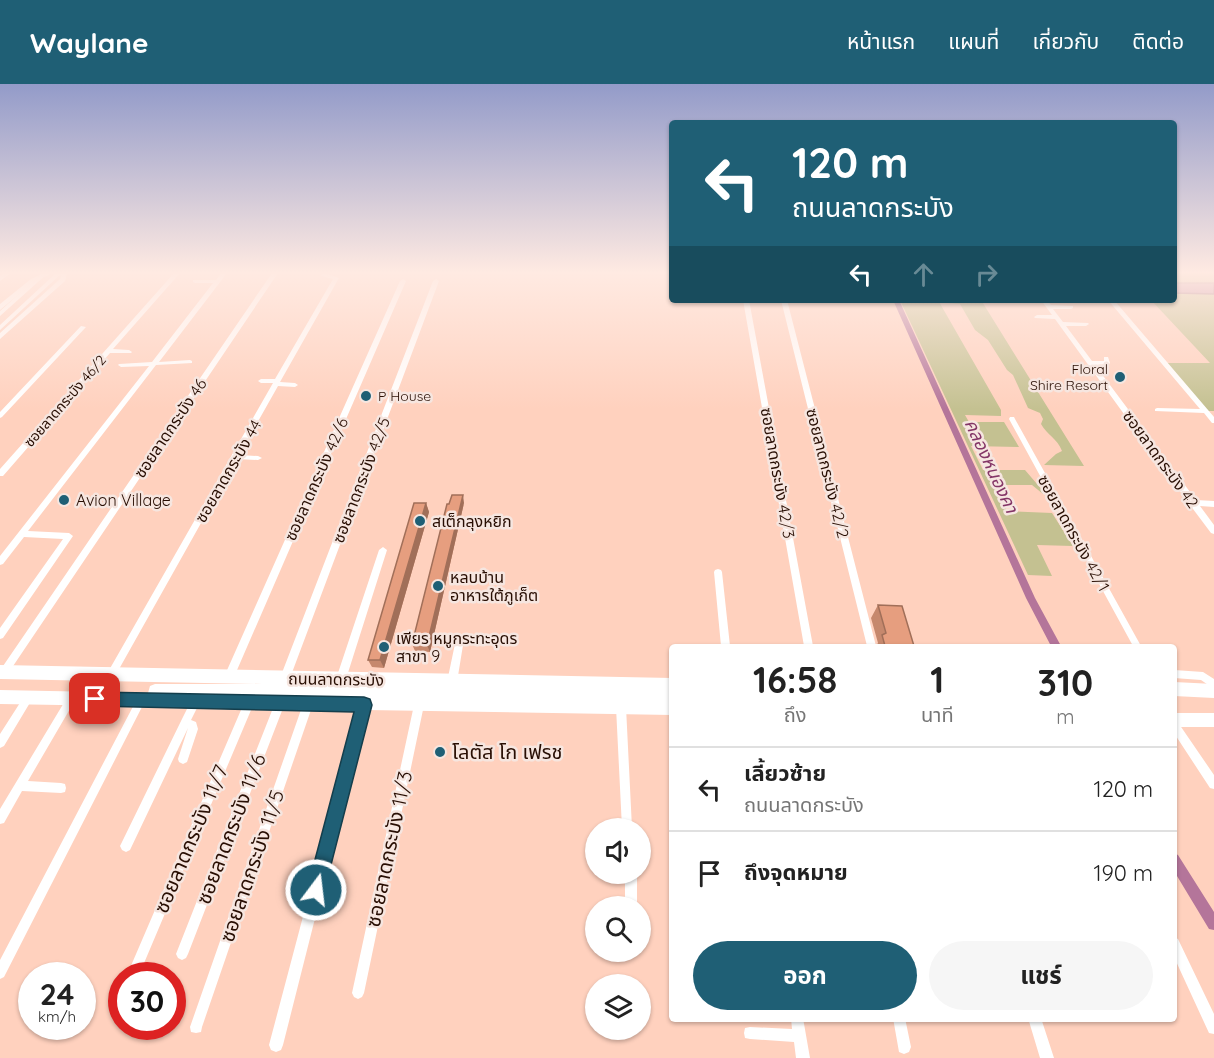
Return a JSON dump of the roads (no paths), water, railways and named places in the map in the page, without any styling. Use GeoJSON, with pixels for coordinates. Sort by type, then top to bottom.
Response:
{"type":"FeatureCollection","features":[{"type":"Feature","properties":{"kind":"main road"},"geometry":{"type":"LineString","coordinates":[[1,675],[346,688],[394,687],[430,681]]}},
{"type":"Feature","properties":{"kind":"main road","name":"ถนนลาดกระบัง"},"geometry":{"type":"LineString","coordinates":[[116,679],[229,677],[669,685]]}},
{"type":"Feature","properties":{"kind":"main road"},"geometry":{"type":"LineString","coordinates":[[0,688],[669,697]]}},
{"type":"Feature","properties":{"kind":"main road"},"geometry":{"type":"LineString","coordinates":[[1177,689],[1214,691]]}},
{"type":"Feature","properties":{"kind":"main road","name":"ถนนลาดกระบัง"},"geometry":{"type":"LineString","coordinates":[[0,697],[280,704],[669,708]]}},
{"type":"Feature","properties":{"kind":"main road"},"geometry":{"type":"LineString","coordinates":[[1177,698],[1214,698]]}},
{"type":"Feature","properties":{"kind":"main road"},"geometry":{"type":"LineString","coordinates":[[1177,711],[1214,711]]}},
{"type":"Feature","properties":{"kind":"main road"},"geometry":{"type":"LineString","coordinates":[[1177,722],[1214,720]]}},
{"type":"Feature","properties":{"kind":"street"},"geometry":{"type":"LineString","coordinates":[[0,336],[20,318]]}},
{"type":"Feature","properties":{"kind":"street","name":"ซอยลาดกระบัง 46/2"},"geometry":{"type":"LineString","coordinates":[[0,474],[137,318]]}},
{"type":"Feature","properties":{"kind":"street"},"geometry":{"type":"LineString","coordinates":[[0,562],[189,318]]}},
{"type":"Feature","properties":{"kind":"street","name":"ซอยลาดกระบัง 46"},"geometry":{"type":"LineString","coordinates":[[1,675],[245,318]]}},
{"type":"Feature","properties":{"kind":"street","name":"ซอยลาดกระบัง 44"},"geometry":{"type":"LineString","coordinates":[[116,679],[314,318]]}},
{"type":"Feature","properties":{"kind":"street","name":"ซอยลาดกระบัง 42/6"},"geometry":{"type":"LineString","coordinates":[[229,677],[387,318]]}},
{"type":"Feature","properties":{"kind":"street","name":"ซอยลาดกระบัง 42/5"},"geometry":{"type":"LineString","coordinates":[[285,678],[422,318]]}},
{"type":"Feature","properties":{"kind":"street","name":"ซอยลาดกระบัง 42/3"},"geometry":{"type":"LineString","coordinates":[[749,318],[809,644]]}},
{"type":"Feature","properties":{"kind":"street","name":"ซอยลาดกระบัง 42/2"},"geometry":{"type":"LineString","coordinates":[[789,318],[871,644]]}},
{"type":"Feature","properties":{"kind":"street"},"geometry":{"type":"LineString","coordinates":[[1048,318],[1086,324]]}},
{"type":"Feature","properties":{"kind":"street"},"geometry":{"type":"LineString","coordinates":[[1127,318],[1214,421]]}},
{"type":"Feature","properties":{"kind":"street","name":"ซอยลาดกระบัง 42"},"geometry":{"type":"LineString","coordinates":[[1059,320],[1214,531]]}},
{"type":"Feature","properties":{"kind":"street"},"geometry":{"type":"LineString","coordinates":[[0,416],[83,327]]}},
{"type":"Feature","properties":{"kind":"street"},"geometry":{"type":"LineString","coordinates":[[109,351],[129,352]]}},
{"type":"Feature","properties":{"kind":"street"},"geometry":{"type":"LineString","coordinates":[[1091,363],[1107,363],[1106,358]]}},
{"type":"Feature","properties":{"kind":"street"},"geometry":{"type":"LineString","coordinates":[[121,365],[190,362]]}},
{"type":"Feature","properties":{"kind":"street"},"geometry":{"type":"LineString","coordinates":[[261,381],[295,384]]}},
{"type":"Feature","properties":{"kind":"street"},"geometry":{"type":"LineString","coordinates":[[1157,410],[1205,411]]}},
{"type":"Feature","properties":{"kind":"street","name":"ซอยลาดกระบัง 42/1"},"geometry":{"type":"LineString","coordinates":[[1012,419],[1136,644]]}},
{"type":"Feature","properties":{"kind":"street"},"geometry":{"type":"LineString","coordinates":[[236,457],[258,458]]}},
{"type":"Feature","properties":{"kind":"street"},"geometry":{"type":"LineString","coordinates":[[1194,503],[1214,504]]}},
{"type":"Feature","properties":{"kind":"street"},"geometry":{"type":"LineString","coordinates":[[0,635],[69,536],[23,534]]}},
{"type":"Feature","properties":{"kind":"street"},"geometry":{"type":"LineString","coordinates":[[341,679],[383,550]]}},
{"type":"Feature","properties":{"kind":"street"},"geometry":{"type":"LineString","coordinates":[[718,572],[726,644]]}},
{"type":"Feature","properties":{"kind":"street"},"geometry":{"type":"LineString","coordinates":[[452,682],[460,639]]}},
{"type":"Feature","properties":{"kind":"street"},"geometry":{"type":"LineString","coordinates":[[1177,674],[1203,676],[1214,685]]}},
{"type":"Feature","properties":{"kind":"street"},"geometry":{"type":"LineString","coordinates":[[0,743],[28,698]]}},
{"type":"Feature","properties":{"kind":"street"},"geometry":{"type":"LineString","coordinates":[[0,819],[71,699]]}},
{"type":"Feature","properties":{"kind":"street"},"geometry":{"type":"LineString","coordinates":[[0,973],[141,700]]}},
{"type":"Feature","properties":{"kind":"street"},"geometry":{"type":"LineString","coordinates":[[126,846],[195,702]]}},
{"type":"Feature","properties":{"kind":"street","name":"ซอยลาดกระบัง 11/7"},"geometry":{"type":"LineString","coordinates":[[139,962],[249,703]]}},
{"type":"Feature","properties":{"kind":"street","name":"ซอยลาดกระบัง 11/6"},"geometry":{"type":"LineString","coordinates":[[182,954],[280,704]]}},
{"type":"Feature","properties":{"kind":"street","name":"ซอยลาดกระบัง 11/5"},"geometry":{"type":"LineString","coordinates":[[196,1027],[308,704]]}},
{"type":"Feature","properties":{"kind":"street"},"geometry":{"type":"LineString","coordinates":[[276,1045],[364,705]]}},
{"type":"Feature","properties":{"kind":"street","name":"ซอยลาดกระบัง 11/3"},"geometry":{"type":"LineString","coordinates":[[358,993],[419,705]]}},
{"type":"Feature","properties":{"kind":"street"},"geometry":{"type":"LineString","coordinates":[[621,707],[627,818]]}},
{"type":"Feature","properties":{"kind":"street"},"geometry":{"type":"LineString","coordinates":[[183,759],[193,729],[193,725],[185,722]]}},
{"type":"Feature","properties":{"kind":"street"},"geometry":{"type":"LineString","coordinates":[[1177,727],[1214,784]]}},
{"type":"Feature","properties":{"kind":"street"},"geometry":{"type":"LineString","coordinates":[[20,786],[61,788]]}},
{"type":"Feature","properties":{"kind":"street"},"geometry":{"type":"LineString","coordinates":[[1177,949],[1214,1028]]}},
{"type":"Feature","properties":{"kind":"street"},"geometry":{"type":"LineString","coordinates":[[797,1022],[802,1058]]}},
{"type":"Feature","properties":{"kind":"street"},"geometry":{"type":"LineString","coordinates":[[900,1022],[904,1047]]}},
{"type":"Feature","properties":{"kind":"street"},"geometry":{"type":"LineString","coordinates":[[1035,1022],[1047,1058]]}},
{"type":"Feature","properties":{"kind":"street"},"geometry":{"type":"LineString","coordinates":[[750,1033],[799,1036]]}},
{"type":"Feature","properties":{"kind":"waterway","name":"คลองหนองคา"},"geometry":{"type":"LineString","coordinates":[[904,318],[1031,598],[1055,644]]}},
{"type":"Feature","properties":{"kind":"waterway","name":"คลองหนองคา"},"geometry":{"type":"LineString","coordinates":[[1177,864],[1214,924]]}},
{"type":"Feature","properties":{"kind":"place","name":"Floral Shire Resort"},"geometry":{"type":"Point","coordinates":[1120,377]}},
{"type":"Feature","properties":{"kind":"place","name":"P House"},"geometry":{"type":"Point","coordinates":[366,396]}},
{"type":"Feature","properties":{"kind":"place","name":"Avion Village"},"geometry":{"type":"Point","coordinates":[64,500]}},
{"type":"Feature","properties":{"kind":"place","name":"สเต็กลุงหยิก"},"geometry":{"type":"Point","coordinates":[420,521]}},
{"type":"Feature","properties":{"kind":"place","name":"หลบบ้าน อาหารใต้ภูเก็ต"},"geometry":{"type":"Point","coordinates":[438,586]}},
{"type":"Feature","properties":{"kind":"place","name":"เพียร หมูกระทะอุดร สาขา 9"},"geometry":{"type":"Point","coordinates":[384,647]}},
{"type":"Feature","properties":{"kind":"place","name":"โลตัส โก เฟรช"},"geometry":{"type":"Point","coordinates":[440,752]}}]}
